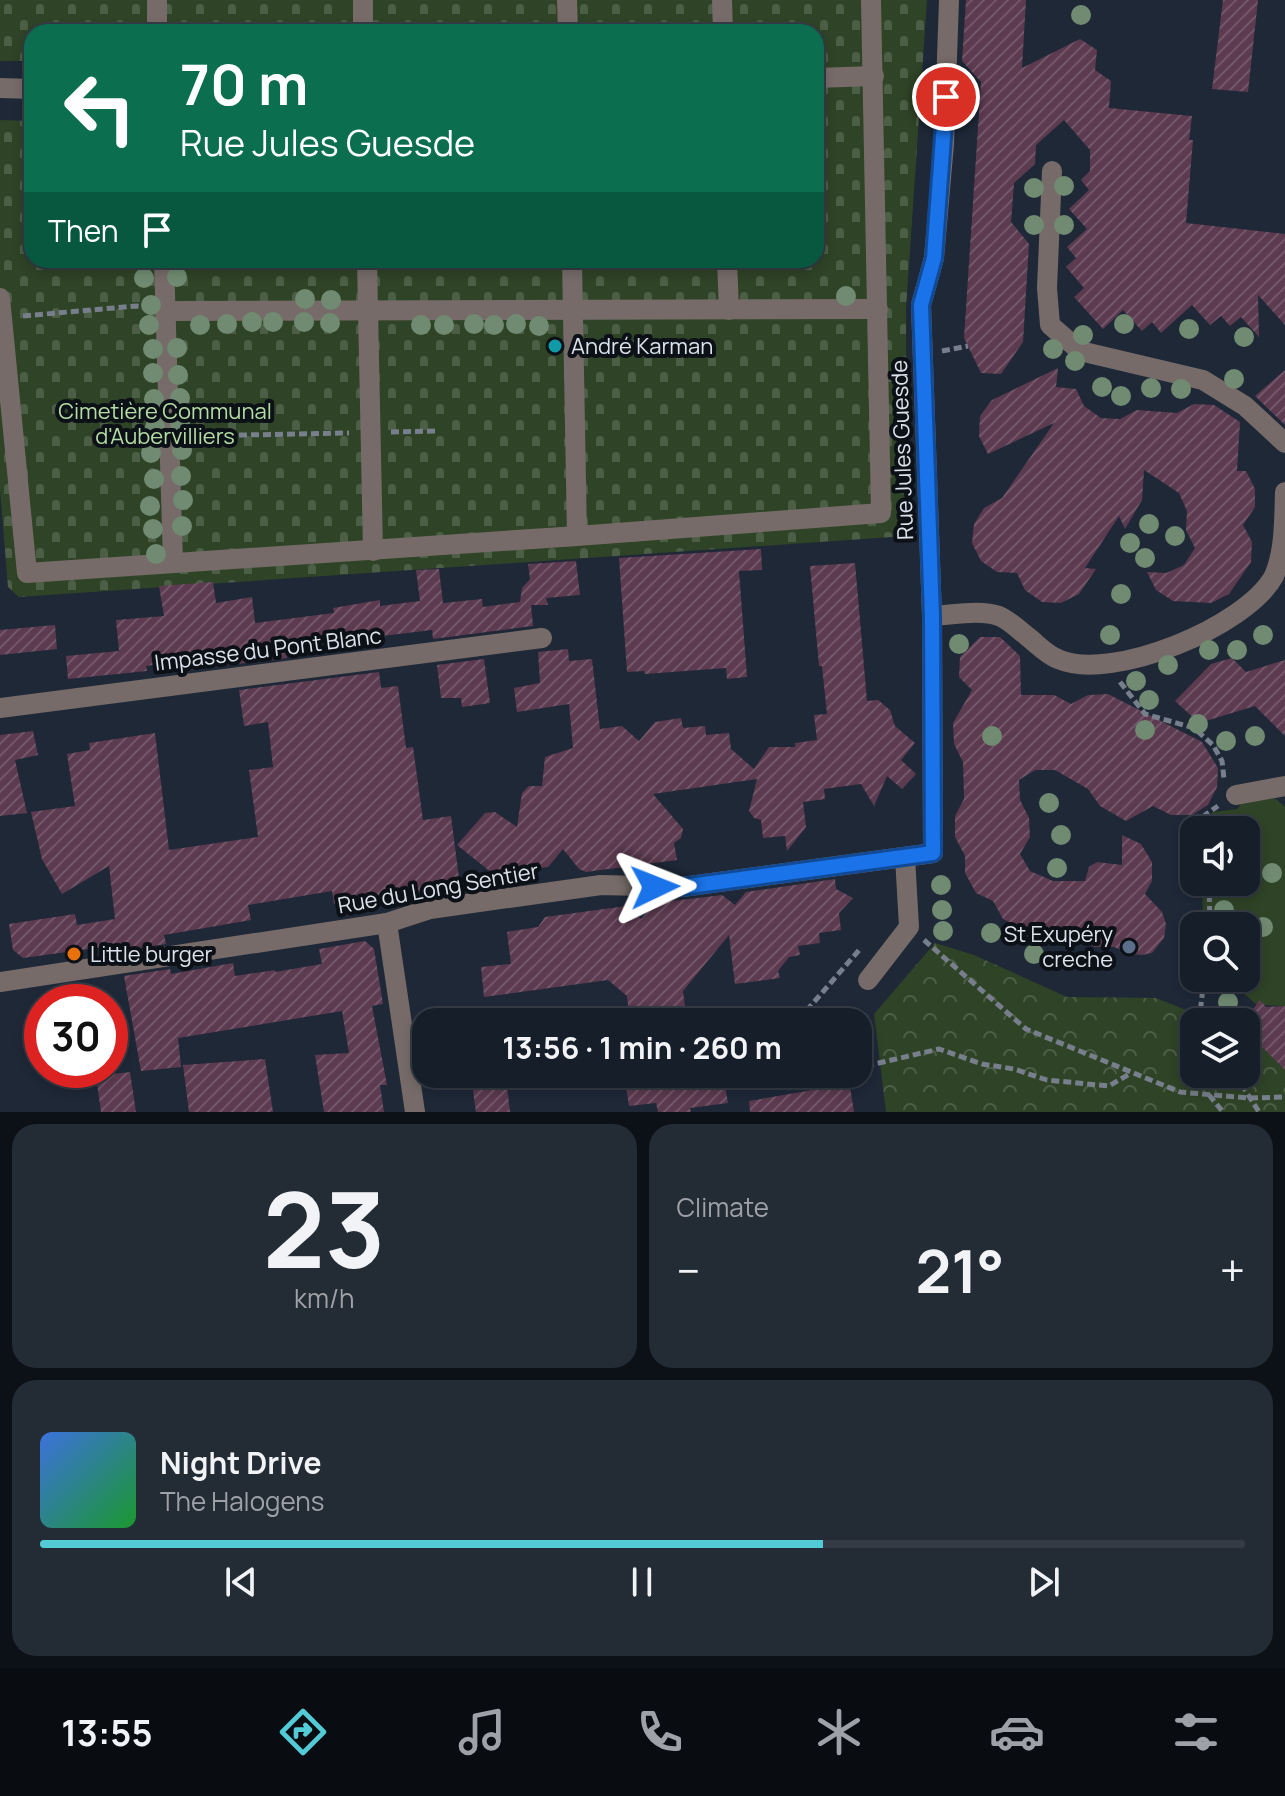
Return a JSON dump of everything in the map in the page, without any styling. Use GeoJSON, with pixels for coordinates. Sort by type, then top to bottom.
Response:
{"type":"FeatureCollection","features":[{"type":"Feature","properties":{"kind":"street"},"geometry":{"type":"LineString","coordinates":[[157,0],[157,24]]}},
{"type":"Feature","properties":{"kind":"street"},"geometry":{"type":"LineString","coordinates":[[363,0],[363,24]]}},
{"type":"Feature","properties":{"kind":"street"},"geometry":{"type":"LineString","coordinates":[[567,0],[568,24]]}},
{"type":"Feature","properties":{"kind":"street"},"geometry":{"type":"LineString","coordinates":[[722,0],[723,24]]}},
{"type":"Feature","properties":{"kind":"street"},"geometry":{"type":"LineString","coordinates":[[1,318],[27,573],[881,513],[871,0]]}},
{"type":"Feature","properties":{"kind":"street","name":"Rue Jules Guesde"},"geometry":{"type":"LineString","coordinates":[[933,853],[932,616],[921,305],[936,244],[944,144],[949,0]]}},
{"type":"Feature","properties":{"kind":"street"},"geometry":{"type":"LineString","coordinates":[[824,78],[874,76]]}},
{"type":"Feature","properties":{"kind":"street"},"geometry":{"type":"LineString","coordinates":[[0,88],[24,89]]}},
{"type":"Feature","properties":{"kind":"street"},"geometry":{"type":"LineString","coordinates":[[1052,171],[1047,288],[1050,325],[1080,351],[1203,380],[1245,406],[1285,443]]}},
{"type":"Feature","properties":{"kind":"street"},"geometry":{"type":"LineString","coordinates":[[164,268],[173,563]]}},
{"type":"Feature","properties":{"kind":"street"},"geometry":{"type":"LineString","coordinates":[[367,268],[373,551]]}},
{"type":"Feature","properties":{"kind":"street"},"geometry":{"type":"LineString","coordinates":[[572,268],[577,536]]}},
{"type":"Feature","properties":{"kind":"street"},"geometry":{"type":"LineString","coordinates":[[727,268],[729,310]]}},
{"type":"Feature","properties":{"kind":"street"},"geometry":{"type":"LineString","coordinates":[[166,311],[878,309]]}},
{"type":"Feature","properties":{"kind":"street"},"geometry":{"type":"LineString","coordinates":[[932,616],[987,613],[1002,617],[1057,659],[1080,664],[1123,662],[1174,647],[1214,628],[1254,598],[1273,578],[1283,553],[1285,492]]}},
{"type":"Feature","properties":{"kind":"street","name":"Impasse du Pont Blanc"},"geometry":{"type":"LineString","coordinates":[[0,708],[542,638]]}},
{"type":"Feature","properties":{"kind":"street"},"geometry":{"type":"LineString","coordinates":[[1236,795],[1285,786]]}},
{"type":"Feature","properties":{"kind":"street","name":"Rue du Long Sentier"},"geometry":{"type":"LineString","coordinates":[[0,982],[387,923],[430,909],[601,885],[682,887],[933,853]]}},
{"type":"Feature","properties":{"kind":"street"},"geometry":{"type":"LineString","coordinates":[[868,980],[909,927],[905,857]]}},
{"type":"Feature","properties":{"kind":"street"},"geometry":{"type":"LineString","coordinates":[[387,923],[415,1112]]}},
{"type":"Feature","properties":{"kind":"path"},"geometry":{"type":"LineString","coordinates":[[1,318],[136,306],[166,311]]}},
{"type":"Feature","properties":{"kind":"path"},"geometry":{"type":"LineString","coordinates":[[170,436],[436,431]]}},
{"type":"Feature","properties":{"kind":"path"},"geometry":{"type":"LineString","coordinates":[[1123,662],[1120,685],[1145,714],[1194,728],[1213,745],[1224,769]]}},
{"type":"Feature","properties":{"kind":"path"},"geometry":{"type":"LineString","coordinates":[[1205,816],[1215,808]]}},
{"type":"Feature","properties":{"kind":"path"},"geometry":{"type":"LineString","coordinates":[[909,927],[1026,1029],[1180,1092],[1249,1098],[1285,1097]]}},
{"type":"Feature","properties":{"kind":"path"},"geometry":{"type":"LineString","coordinates":[[872,1065],[939,1049],[982,1064],[1014,1069],[1047,1080],[1109,1086],[1132,1072]]}},
{"type":"Feature","properties":{"kind":"path"},"geometry":{"type":"LineString","coordinates":[[1243,1088],[1259,1112]]}},
{"type":"Feature","properties":{"kind":"path"},"geometry":{"type":"LineString","coordinates":[[1209,1095],[1223,1112]]}},
{"type":"Feature","properties":{"kind":"green space","name":"Cimetière Communal d'Aubervilliers"},"geometry":{"type":"Polygon","coordinates":[[[0,0],[927,0],[906,309],[907,536],[19,597],[8,587],[0,490],[0,120],[24,121],[24,268],[824,268],[824,24],[24,24],[24,61],[0,61],[0,0]]]}},
{"type":"Feature","properties":{"kind":"green space"},"geometry":{"type":"Polygon","coordinates":[[[1243,798],[1276,799],[1285,807],[1285,1006],[1257,1005],[1242,992],[1260,992],[1260,912],[1203,912],[1202,896],[1260,896],[1260,816],[1211,816],[1212,812],[1238,809],[1243,798]]]}},
{"type":"Feature","properties":{"kind":"green space"},"geometry":{"type":"Polygon","coordinates":[[[935,943],[974,955],[1067,997],[1156,998],[1181,1008],[1180,1088],[1260,1088],[1260,1049],[1263,1048],[1280,1065],[1285,1065],[1285,1112],[886,1112],[874,1014],[935,943]]]}},
{"type":"Feature","properties":{"kind":"building"},"geometry":{"type":"Polygon","coordinates":[[[966,0],[1026,0],[1022,68],[1080,39],[1097,50],[1095,70],[1111,81],[1109,108],[1192,116],[1186,223],[1285,234],[1285,325],[1258,295],[1259,337],[1241,317],[1230,326],[1221,316],[1210,325],[1192,305],[1161,333],[1152,322],[1142,331],[1123,310],[1103,329],[1074,297],[1084,288],[1066,267],[1076,258],[1067,247],[1087,229],[1069,209],[1089,190],[1081,180],[1090,171],[1090,150],[1064,120],[1036,145],[1035,164],[1014,183],[1011,222],[1029,244],[1023,342],[1001,374],[981,373],[964,338],[981,82],[962,61],[966,0]]]}},
{"type":"Feature","properties":{"kind":"building"},"geometry":{"type":"Polygon","coordinates":[[[1223,0],[1258,0],[1248,92],[1212,89],[1223,0]]]}},
{"type":"Feature","properties":{"kind":"building"},"geometry":{"type":"Polygon","coordinates":[[[1058,368],[1056,387],[1076,389],[1084,406],[1101,418],[1120,419],[1137,410],[1177,413],[1194,404],[1214,405],[1240,422],[1237,471],[1246,471],[1255,489],[1255,507],[1243,525],[1252,542],[1251,562],[1229,594],[1211,603],[1173,601],[1156,590],[1147,572],[1166,573],[1184,565],[1195,548],[1186,530],[1187,511],[1179,493],[1144,470],[1142,500],[1125,529],[1119,516],[1085,568],[1096,569],[1079,594],[1061,603],[1042,602],[1025,590],[1017,573],[997,572],[981,561],[972,543],[974,524],[984,508],[1002,498],[1054,423],[988,454],[979,436],[980,416],[992,400],[1058,368]]]}},
{"type":"Feature","properties":{"kind":"building"},"geometry":{"type":"Polygon","coordinates":[[[1285,370],[1285,425],[1255,396],[1285,370]]]}},
{"type":"Feature","properties":{"kind":"building"},"geometry":{"type":"Polygon","coordinates":[[[761,549],[762,570],[739,571],[747,677],[727,679],[726,668],[645,674],[644,671],[627,672],[619,558],[761,549]]]}},
{"type":"Feature","properties":{"kind":"building"},"geometry":{"type":"Polygon","coordinates":[[[576,561],[580,595],[546,598],[548,605],[531,605],[533,626],[433,639],[432,630],[374,637],[376,646],[328,652],[327,639],[285,644],[287,658],[190,670],[189,660],[146,666],[147,671],[68,679],[66,656],[119,651],[116,620],[164,616],[159,586],[213,582],[216,603],[252,597],[255,623],[334,613],[333,608],[380,600],[380,606],[420,601],[416,570],[439,569],[443,603],[482,599],[483,607],[520,602],[522,588],[530,579],[528,564],[576,561]]]}},
{"type":"Feature","properties":{"kind":"building"},"geometry":{"type":"Polygon","coordinates":[[[855,563],[867,701],[878,700],[890,710],[895,726],[915,743],[901,760],[916,774],[902,789],[887,776],[874,806],[861,784],[824,789],[825,799],[803,802],[806,827],[787,851],[785,836],[763,838],[761,820],[754,818],[749,811],[757,779],[653,794],[683,829],[681,838],[674,843],[677,860],[586,872],[579,869],[563,849],[548,867],[492,873],[457,845],[485,813],[495,812],[517,827],[522,793],[529,786],[542,786],[545,757],[573,748],[569,704],[517,712],[514,688],[540,683],[538,652],[568,649],[569,661],[592,659],[600,729],[622,726],[639,741],[655,722],[681,718],[683,728],[705,726],[706,735],[729,733],[731,749],[754,769],[769,747],[795,747],[795,743],[817,740],[814,715],[827,714],[822,666],[819,666],[810,566],[855,563]]]}},
{"type":"Feature","properties":{"kind":"building"},"geometry":{"type":"Polygon","coordinates":[[[55,625],[57,649],[0,655],[0,630],[55,625]]]}},
{"type":"Feature","properties":{"kind":"building"},"geometry":{"type":"Polygon","coordinates":[[[980,637],[1000,637],[1020,656],[1021,695],[1054,695],[1071,704],[1088,695],[1108,694],[1202,742],[1218,768],[1217,787],[1208,805],[1192,815],[1171,815],[1153,806],[1126,821],[1100,806],[1088,789],[1055,770],[1035,770],[1019,780],[1020,800],[1029,818],[1030,837],[1020,854],[1030,871],[1053,881],[1085,881],[1089,867],[1097,862],[1122,865],[1122,835],[1141,844],[1152,862],[1152,881],[1145,894],[1162,912],[1166,924],[1164,938],[1152,953],[1131,954],[1114,947],[1095,947],[1077,938],[1057,938],[1040,929],[1021,928],[1003,919],[993,901],[976,893],[965,873],[965,856],[955,837],[955,816],[964,799],[963,762],[954,744],[953,723],[972,690],[959,677],[960,657],[980,637]]]}},
{"type":"Feature","properties":{"kind":"building"},"geometry":{"type":"Polygon","coordinates":[[[1232,658],[1246,672],[1285,660],[1285,736],[1255,706],[1199,723],[1175,701],[1211,664],[1232,658]]]}},
{"type":"Feature","properties":{"kind":"building"},"geometry":{"type":"Polygon","coordinates":[[[484,659],[490,703],[462,707],[461,698],[441,698],[437,665],[484,659]]]}},
{"type":"Feature","properties":{"kind":"building"},"geometry":{"type":"Polygon","coordinates":[[[379,672],[381,688],[398,686],[406,748],[413,747],[423,820],[451,816],[460,886],[334,904],[332,891],[248,905],[251,920],[164,935],[166,944],[119,951],[118,945],[23,958],[13,950],[9,924],[75,914],[77,925],[115,919],[109,866],[62,894],[42,859],[31,812],[75,806],[67,754],[90,750],[89,743],[155,733],[169,850],[258,837],[249,770],[273,767],[268,722],[244,726],[239,690],[379,672]]]}},
{"type":"Feature","properties":{"kind":"building"},"geometry":{"type":"Polygon","coordinates":[[[33,731],[38,755],[15,760],[27,813],[0,816],[0,735],[33,731]]]}},
{"type":"Feature","properties":{"kind":"building"},"geometry":{"type":"Polygon","coordinates":[[[835,879],[836,889],[853,898],[839,913],[841,930],[819,933],[820,943],[798,946],[800,955],[789,957],[778,971],[780,978],[735,984],[729,935],[683,991],[685,1008],[628,1008],[627,996],[608,980],[484,997],[481,967],[511,964],[507,932],[538,927],[545,917],[626,906],[641,919],[656,903],[722,895],[735,905],[746,892],[835,879]]]}},
{"type":"Feature","properties":{"kind":"building"},"geometry":{"type":"Polygon","coordinates":[[[365,941],[374,949],[383,1004],[372,1006],[387,1085],[380,1085],[384,1112],[324,1112],[315,1055],[349,1053],[342,1011],[178,1038],[181,1067],[141,1071],[128,984],[124,976],[170,969],[171,974],[233,963],[235,976],[275,972],[322,964],[319,949],[365,941]]]}},
{"type":"Feature","properties":{"kind":"building"},"geometry":{"type":"Polygon","coordinates":[[[1260,1000],[1266,1007],[1285,1006],[1285,1070],[1263,1048],[1260,1049],[1260,1008],[1254,1008],[1260,1000]]]}},
{"type":"Feature","properties":{"kind":"building"},"geometry":{"type":"Polygon","coordinates":[[[265,1059],[273,1112],[189,1112],[183,1065],[265,1059]]]}},
{"type":"Feature","properties":{"kind":"building"},"geometry":{"type":"Polygon","coordinates":[[[128,1072],[136,1112],[101,1112],[98,1088],[128,1088],[128,1072]]]}},
{"type":"Feature","properties":{"kind":"building"},"geometry":{"type":"Polygon","coordinates":[[[473,1088],[507,1088],[510,1112],[476,1112],[473,1088]]]}},
{"type":"Feature","properties":{"kind":"building"},"geometry":{"type":"Polygon","coordinates":[[[626,1088],[725,1088],[728,1103],[690,1108],[691,1112],[658,1112],[656,1103],[629,1106],[626,1088]]]}},
{"type":"Feature","properties":{"kind":"building"},"geometry":{"type":"Polygon","coordinates":[[[850,1088],[854,1112],[750,1112],[749,1101],[818,1089],[850,1088]]]}},
{"type":"Feature","properties":{"kind":"place","name":"André Karman"},"geometry":{"type":"Point","coordinates":[555,346]}},
{"type":"Feature","properties":{"kind":"place","name":"St Exupéry creche"},"geometry":{"type":"Point","coordinates":[1129,947]}},
{"type":"Feature","properties":{"kind":"place","name":"Little burger"},"geometry":{"type":"Point","coordinates":[74,954]}},
{"type":"Feature","properties":{"kind":"route"},"geometry":{"type":"LineString","coordinates":[[655,887],[682,887],[933,853],[932,616],[921,305],[934,258],[946,97]]}}]}
